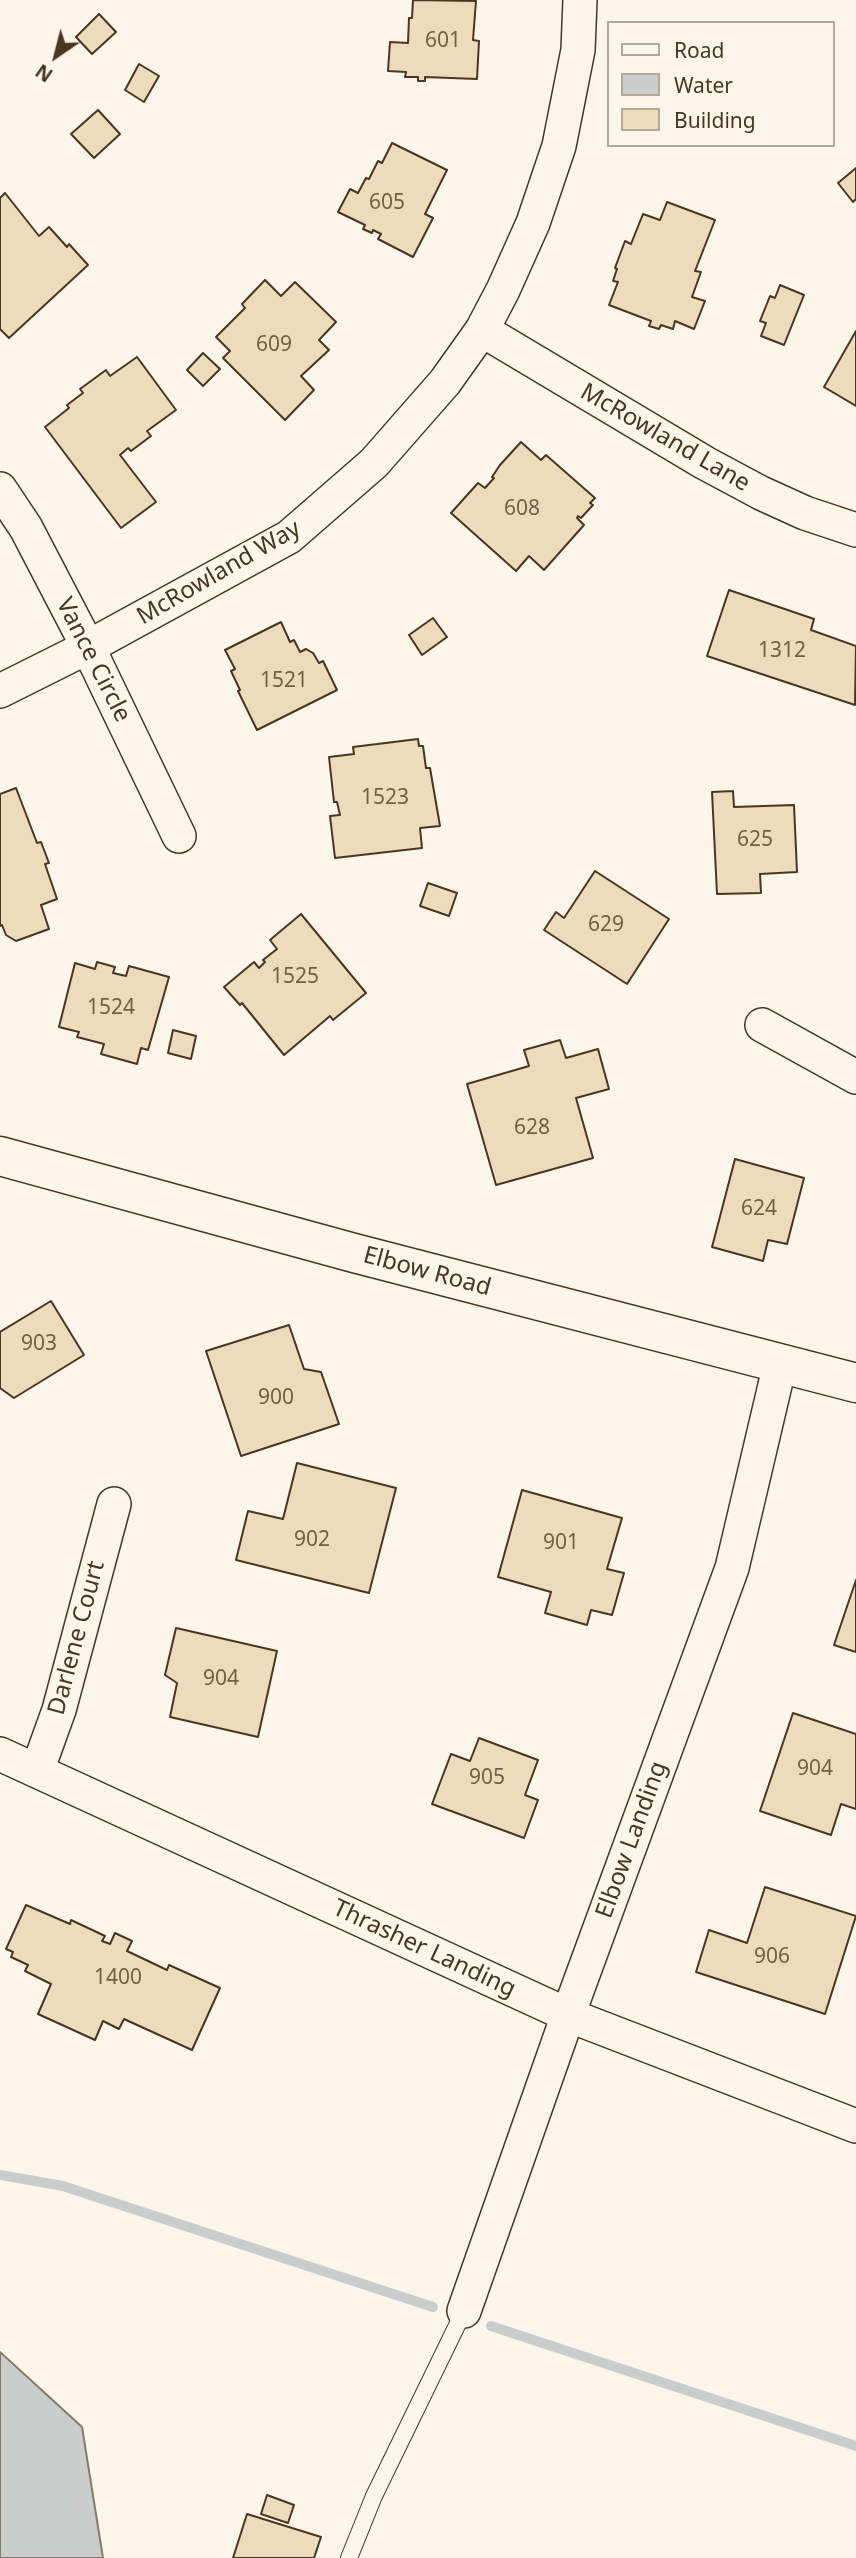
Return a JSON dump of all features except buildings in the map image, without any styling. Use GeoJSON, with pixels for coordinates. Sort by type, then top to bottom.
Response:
{"type":"FeatureCollection","features":[{"type":"Feature","properties":{"kind":"street","name":"McRowland Way"},"geometry":{"type":"LineString","coordinates":[[0,691],[88,647],[289,537],[374,463],[445,382],[482,330],[533,223],[559,146],[578,50],[580,0]]}},
{"type":"Feature","properties":{"kind":"street","name":"McRowland Lane"},"geometry":{"type":"LineString","coordinates":[[482,330],[705,463],[761,493],[805,513],[856,530]]}},
{"type":"Feature","properties":{"kind":"street","name":"Vance Circle"},"geometry":{"type":"LineString","coordinates":[[0,489],[26,528],[88,647],[179,836]]}},
{"type":"Feature","properties":{"kind":"street"},"geometry":{"type":"LineString","coordinates":[[762,1025],[856,1077]]}},
{"type":"Feature","properties":{"kind":"street","name":"Elbow Road"},"geometry":{"type":"LineString","coordinates":[[0,1156],[354,1253],[856,1383]]}},
{"type":"Feature","properties":{"kind":"street","name":"Elbow Landing"},"geometry":{"type":"LineString","coordinates":[[464,2311],[568,2015],[732,1568],[780,1364]]}},
{"type":"Feature","properties":{"kind":"street","name":"Darlene Court"},"geometry":{"type":"LineString","coordinates":[[37,1771],[59,1710],[114,1504]]}},
{"type":"Feature","properties":{"kind":"street","name":"Thrasher Landing"},"geometry":{"type":"LineString","coordinates":[[0,1754],[568,2015],[856,2126]]}},
{"type":"Feature","properties":{"kind":"lane"},"geometry":{"type":"LineString","coordinates":[[349,2558],[374,2496],[464,2311]]}},
{"type":"Feature","properties":{"kind":"water"},"geometry":{"type":"Polygon","coordinates":[[[0,2352],[82,2427],[103,2558],[0,2558],[0,2352]]]}},
{"type":"Feature","properties":{"kind":"waterway"},"geometry":{"type":"LineString","coordinates":[[0,2175],[63,2186],[433,2307]]}},
{"type":"Feature","properties":{"kind":"waterway"},"geometry":{"type":"LineString","coordinates":[[491,2326],[856,2446]]}}]}
